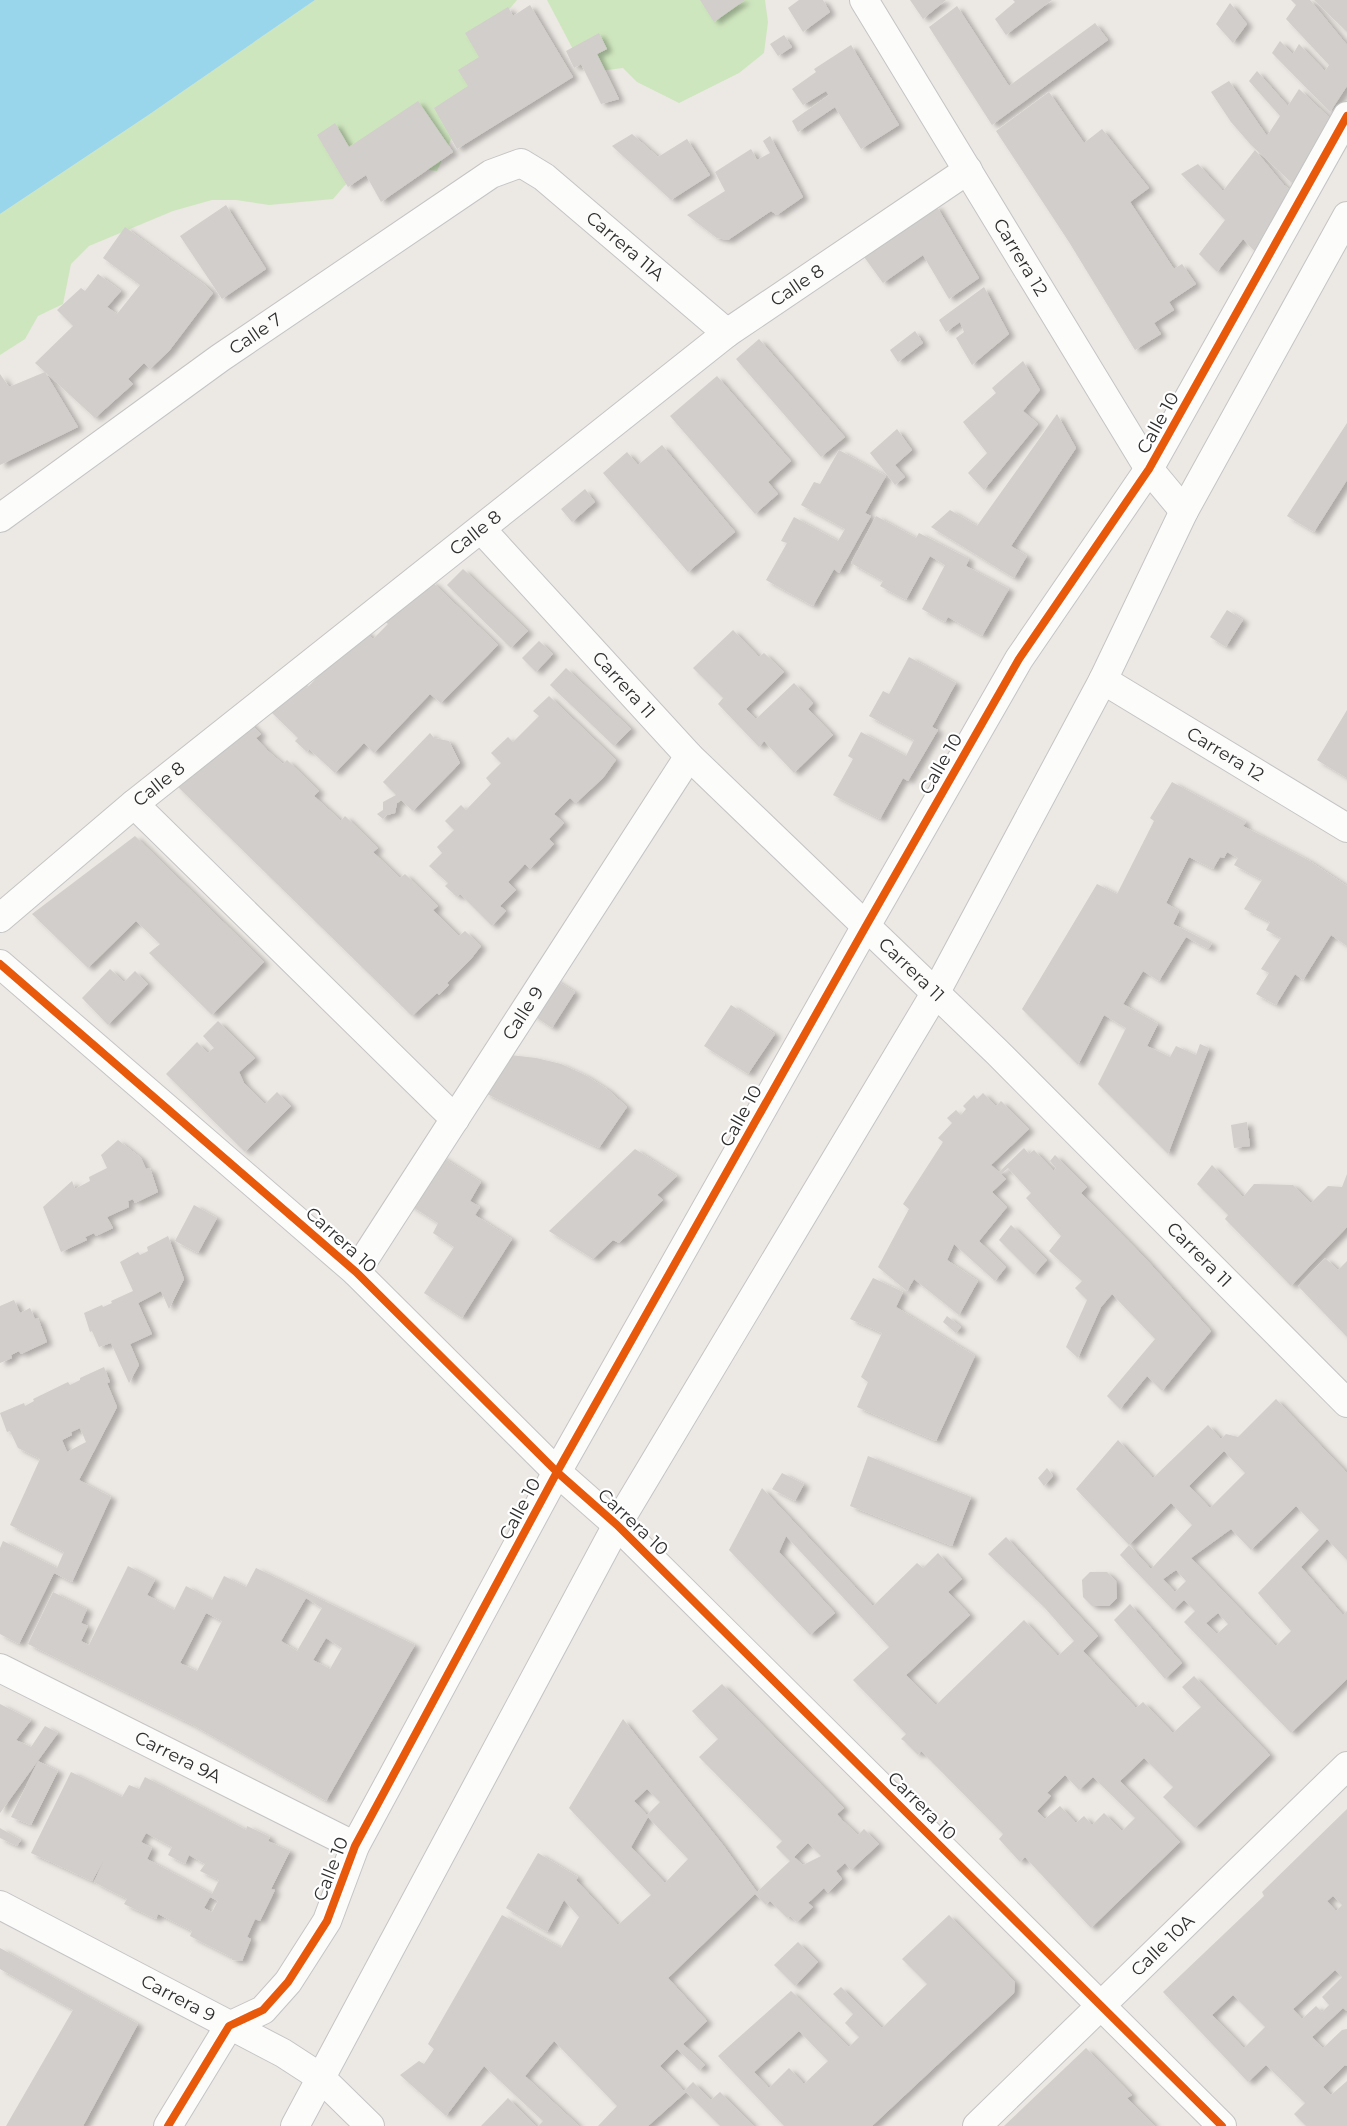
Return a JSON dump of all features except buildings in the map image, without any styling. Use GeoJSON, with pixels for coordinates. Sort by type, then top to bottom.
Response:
{"type":"FeatureCollection","features":[{"type":"Feature","properties":{"kind":"street","name":"Carrera 12"},"geometry":{"type":"LineString","coordinates":[[864,0],[1149,469],[1184,511]]}},
{"type":"Feature","properties":{"kind":"street","name":"Calle 10"},"geometry":{"type":"LineString","coordinates":[[230,2026],[263,2010],[288,1982],[327,1921],[355,1846],[557,1472],[1019,659],[1149,469],[1347,116]]}},
{"type":"Feature","properties":{"kind":"street","name":"Carrera 11A"},"geometry":{"type":"LineString","coordinates":[[521,164],[544,177],[727,333]]}},
{"type":"Feature","properties":{"kind":"street","name":"Calle 7"},"geometry":{"type":"LineString","coordinates":[[0,518],[220,358],[491,174],[521,164]]}},
{"type":"Feature","properties":{"kind":"street","name":"Calle 8"},"geometry":{"type":"LineString","coordinates":[[0,918],[134,804],[482,530],[727,333],[968,170]]}},
{"type":"Feature","properties":{"kind":"street"},"geometry":{"type":"LineString","coordinates":[[295,2126],[617,1525],[936,992],[1102,680],[1184,511],[1346,221]]}},
{"type":"Feature","properties":{"kind":"street","name":"Carrera 11"},"geometry":{"type":"LineString","coordinates":[[482,530],[690,756],[936,992],[1347,1403]]}},
{"type":"Feature","properties":{"kind":"street","name":"Carrera 12"},"geometry":{"type":"LineString","coordinates":[[1102,680],[1347,828]]}},
{"type":"Feature","properties":{"kind":"street","name":"Calle 9"},"geometry":{"type":"LineString","coordinates":[[356,1272],[690,756]]}},
{"type":"Feature","properties":{"kind":"street"},"geometry":{"type":"LineString","coordinates":[[134,804],[455,1119]]}},
{"type":"Feature","properties":{"kind":"street","name":"Carrera 10"},"geometry":{"type":"LineString","coordinates":[[0,964],[356,1272],[557,1472],[617,1525],[1222,2126]]}},
{"type":"Feature","properties":{"kind":"street","name":"Carrera 9A"},"geometry":{"type":"LineString","coordinates":[[0,1668],[355,1846]]}},
{"type":"Feature","properties":{"kind":"street","name":"Calle 10A"},"geometry":{"type":"LineString","coordinates":[[977,2126],[1347,1766]]}},
{"type":"Feature","properties":{"kind":"street","name":"Carrera 9"},"geometry":{"type":"LineString","coordinates":[[0,1905],[283,2053],[320,2077],[370,2126]]}},
{"type":"Feature","properties":{"kind":"street"},"geometry":{"type":"LineString","coordinates":[[168,2126],[230,2026]]}},
{"type":"Feature","properties":{"kind":"green space"},"geometry":{"type":"Polygon","coordinates":[[[315,0],[517,0],[486,37],[464,110],[437,171],[381,164],[360,168],[333,199],[269,205],[236,200],[212,200],[173,211],[89,246],[71,264],[63,304],[38,316],[25,339],[0,355],[0,214],[147,116],[315,0]]]}},
{"type":"Feature","properties":{"kind":"green space"},"geometry":{"type":"Polygon","coordinates":[[[547,0],[765,0],[768,22],[764,53],[739,73],[679,103],[637,82],[623,68],[599,71],[577,57],[547,0]]]}},
{"type":"Feature","properties":{"kind":"water"},"geometry":{"type":"Polygon","coordinates":[[[0,0],[315,0],[147,116],[0,214],[0,0]]]}},
{"type":"Feature","properties":{"kind":"cycle path"},"geometry":{"type":"LineString","coordinates":[[168,2126],[229,2026],[263,2010],[288,1982],[327,1921],[355,1846],[557,1472],[1019,659],[1149,469],[1347,116]]}},
{"type":"Feature","properties":{"kind":"cycle path"},"geometry":{"type":"LineString","coordinates":[[0,964],[356,1272],[557,1472],[617,1525],[1222,2126]]}}]}
